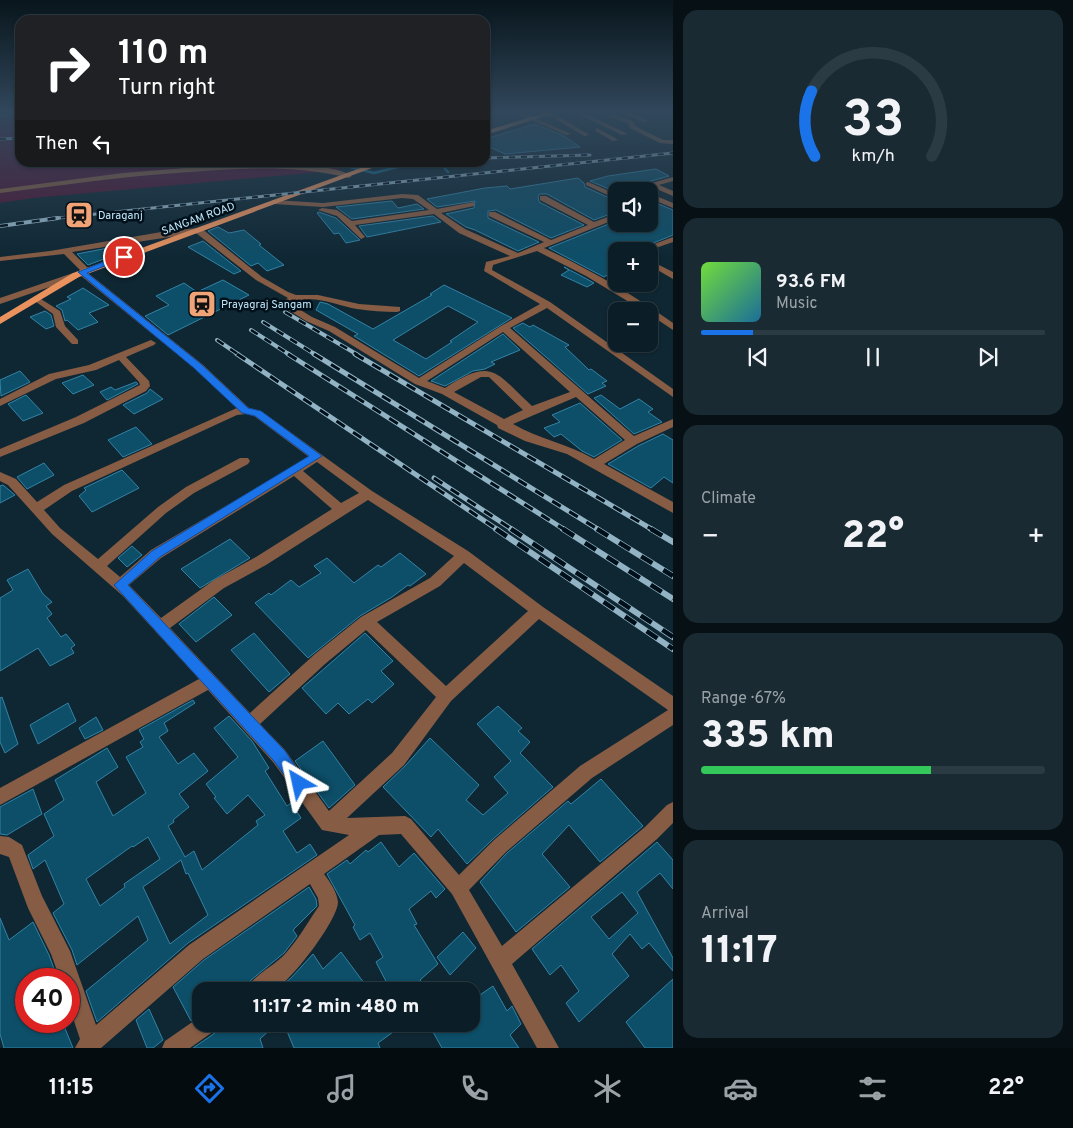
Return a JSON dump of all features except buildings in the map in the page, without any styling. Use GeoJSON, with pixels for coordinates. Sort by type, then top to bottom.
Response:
{"type":"FeatureCollection","features":[{"type":"Feature","properties":{"kind":"main road","name":"SANGAM ROAD"},"geometry":{"type":"LineString","coordinates":[[0,321],[81,273],[371,167]]}},
{"type":"Feature","properties":{"kind":"street"},"geometry":{"type":"LineString","coordinates":[[0,191],[104,177],[229,167]]}},
{"type":"Feature","properties":{"kind":"street"},"geometry":{"type":"LineString","coordinates":[[309,167],[352,175]]}},
{"type":"Feature","properties":{"kind":"street"},"geometry":{"type":"LineString","coordinates":[[658,183],[673,179]]}},
{"type":"Feature","properties":{"kind":"street"},"geometry":{"type":"LineString","coordinates":[[588,184],[608,193]]}},
{"type":"Feature","properties":{"kind":"street"},"geometry":{"type":"LineString","coordinates":[[658,188],[673,194]]}},
{"type":"Feature","properties":{"kind":"street"},"geometry":{"type":"LineString","coordinates":[[274,202],[323,205],[411,196],[420,200],[434,212],[462,230],[518,256]]}},
{"type":"Feature","properties":{"kind":"street"},"geometry":{"type":"LineString","coordinates":[[543,198],[594,225]]}},
{"type":"Feature","properties":{"kind":"street"},"geometry":{"type":"LineString","coordinates":[[658,199],[673,206]]}},
{"type":"Feature","properties":{"kind":"street"},"geometry":{"type":"LineString","coordinates":[[349,224],[434,212],[471,204]]}},
{"type":"Feature","properties":{"kind":"street"},"geometry":{"type":"LineString","coordinates":[[302,205],[314,209],[335,211],[361,237]]}},
{"type":"Feature","properties":{"kind":"street"},"geometry":{"type":"LineString","coordinates":[[658,208],[673,213]]}},
{"type":"Feature","properties":{"kind":"street"},"geometry":{"type":"LineString","coordinates":[[492,214],[550,242]]}},
{"type":"Feature","properties":{"kind":"street"},"geometry":{"type":"LineString","coordinates":[[608,219],[518,256],[488,264],[488,271],[547,304],[673,394]]}},
{"type":"Feature","properties":{"kind":"street"},"geometry":{"type":"LineString","coordinates":[[0,259],[66,251],[168,232],[198,230],[268,285],[295,298],[319,297],[335,303],[380,310],[397,309]]}},
{"type":"Feature","properties":{"kind":"street"},"geometry":{"type":"LineString","coordinates":[[658,245],[671,241]]}},
{"type":"Feature","properties":{"kind":"street"},"geometry":{"type":"LineString","coordinates":[[536,248],[577,266],[631,297],[673,327]]}},
{"type":"Feature","properties":{"kind":"street"},"geometry":{"type":"LineString","coordinates":[[66,251],[81,273],[198,366],[246,411]]}},
{"type":"Feature","properties":{"kind":"street"},"geometry":{"type":"LineString","coordinates":[[658,267],[673,276]]}},
{"type":"Feature","properties":{"kind":"street"},"geometry":{"type":"LineString","coordinates":[[0,301],[81,273]]}},
{"type":"Feature","properties":{"kind":"street"},"geometry":{"type":"LineString","coordinates":[[295,298],[285,304],[308,319],[332,329],[419,382],[446,392],[502,425],[529,438],[571,451],[673,508]]}},
{"type":"Feature","properties":{"kind":"street"},"geometry":{"type":"LineString","coordinates":[[36,299],[57,313],[61,327],[75,342]]}},
{"type":"Feature","properties":{"kind":"street"},"geometry":{"type":"LineString","coordinates":[[419,382],[504,328],[547,304]]}},
{"type":"Feature","properties":{"kind":"street"},"geometry":{"type":"LineString","coordinates":[[662,319],[673,316]]}},
{"type":"Feature","properties":{"kind":"street"},"geometry":{"type":"LineString","coordinates":[[504,328],[633,441]]}},
{"type":"Feature","properties":{"kind":"street"},"geometry":{"type":"LineString","coordinates":[[0,403],[53,376],[81,371],[151,343]]}},
{"type":"Feature","properties":{"kind":"street"},"geometry":{"type":"LineString","coordinates":[[0,454],[80,420],[142,390],[144,381],[120,356]]}},
{"type":"Feature","properties":{"kind":"street"},"geometry":{"type":"LineString","coordinates":[[446,392],[477,374],[488,373],[493,375],[530,410]]}},
{"type":"Feature","properties":{"kind":"street"},"geometry":{"type":"LineString","coordinates":[[502,425],[530,410],[576,393]]}},
{"type":"Feature","properties":{"kind":"street"},"geometry":{"type":"LineString","coordinates":[[36,509],[68,488],[235,412],[257,413],[368,494],[463,555],[538,611],[673,705]]}},
{"type":"Feature","properties":{"kind":"street"},"geometry":{"type":"LineString","coordinates":[[595,464],[633,441],[673,423]]}},
{"type":"Feature","properties":{"kind":"street"},"geometry":{"type":"LineString","coordinates":[[120,585],[156,554],[317,456]]}},
{"type":"Feature","properties":{"kind":"street"},"geometry":{"type":"LineString","coordinates":[[98,566],[162,510],[190,490],[244,461]]}},
{"type":"Feature","properties":{"kind":"street"},"geometry":{"type":"LineString","coordinates":[[294,470],[341,510]]}},
{"type":"Feature","properties":{"kind":"street"},"geometry":{"type":"LineString","coordinates":[[1,477],[12,482],[56,531],[120,585],[160,627],[280,756],[328,824],[343,827],[375,828],[405,825],[458,888],[549,1048]]}},
{"type":"Feature","properties":{"kind":"street"},"geometry":{"type":"LineString","coordinates":[[160,627],[220,584],[261,561],[368,494]]}},
{"type":"Feature","properties":{"kind":"street"},"geometry":{"type":"LineString","coordinates":[[250,723],[320,659],[366,621],[435,582],[463,555]]}},
{"type":"Feature","properties":{"kind":"street"},"geometry":{"type":"LineString","coordinates":[[328,824],[398,759],[446,696],[538,611]]}},
{"type":"Feature","properties":{"kind":"street"},"geometry":{"type":"LineString","coordinates":[[366,621],[446,696]]}},
{"type":"Feature","properties":{"kind":"street"},"geometry":{"type":"LineString","coordinates":[[0,796],[210,681]]}},
{"type":"Feature","properties":{"kind":"street"},"geometry":{"type":"LineString","coordinates":[[458,888],[500,846],[586,772],[673,716]]}},
{"type":"Feature","properties":{"kind":"street"},"geometry":{"type":"LineString","coordinates":[[500,961],[581,890],[651,834],[673,811]]}},
{"type":"Feature","properties":{"kind":"street"},"geometry":{"type":"LineString","coordinates":[[0,844],[9,846],[16,851],[36,901],[60,951],[88,1045],[196,952],[375,828]]}},
{"type":"Feature","properties":{"kind":"street"},"geometry":{"type":"LineString","coordinates":[[267,982],[281,972],[306,946],[328,909],[326,893],[312,872]]}},
{"type":"Feature","properties":{"kind":"street"},"geometry":{"type":"LineString","coordinates":[[172,1048],[195,1032]]}},
{"type":"Feature","properties":{"kind":"shaded area"},"geometry":{"type":"Polygon","coordinates":[[[0,162],[15,162],[15,167],[345,167],[332,171],[33,198],[0,203],[0,162]]]}},
{"type":"Feature","properties":{"kind":"waterway"},"geometry":{"type":"LineString","coordinates":[[350,167],[374,173],[397,167]]}},
{"type":"Feature","properties":{"kind":"waterway"},"geometry":{"type":"LineString","coordinates":[[444,167],[448,172]]}},
{"type":"Feature","properties":{"kind":"railway"},"geometry":{"type":"LineString","coordinates":[[57,218],[589,162]]}},
{"type":"Feature","properties":{"kind":"railway"},"geometry":{"type":"LineString","coordinates":[[0,226],[57,218]]}},
{"type":"Feature","properties":{"kind":"railway"},"geometry":{"type":"LineString","coordinates":[[49,219],[57,218]]}},
{"type":"Feature","properties":{"kind":"railway"},"geometry":{"type":"LineString","coordinates":[[285,312],[358,355]]}},
{"type":"Feature","properties":{"kind":"railway"},"geometry":{"type":"LineString","coordinates":[[263,322],[316,355]]}},
{"type":"Feature","properties":{"kind":"railway"},"geometry":{"type":"LineString","coordinates":[[251,330],[290,355]]}},
{"type":"Feature","properties":{"kind":"railway"},"geometry":{"type":"LineString","coordinates":[[217,340],[239,355]]}},
{"type":"Feature","properties":{"kind":"railway"},"geometry":{"type":"LineString","coordinates":[[237,354],[498,530]]}},
{"type":"Feature","properties":{"kind":"railway"},"geometry":{"type":"LineString","coordinates":[[288,354],[565,530]]}},
{"type":"Feature","properties":{"kind":"railway"},"geometry":{"type":"LineString","coordinates":[[314,354],[599,530]]}},
{"type":"Feature","properties":{"kind":"railway"},"geometry":{"type":"LineString","coordinates":[[355,354],[653,530]]}},
{"type":"Feature","properties":{"kind":"railway"},"geometry":{"type":"LineString","coordinates":[[434,478],[513,530]]}},
{"type":"Feature","properties":{"kind":"railway"},"geometry":{"type":"LineString","coordinates":[[496,529],[673,649]]}},
{"type":"Feature","properties":{"kind":"railway"},"geometry":{"type":"LineString","coordinates":[[511,529],[673,637]]}},
{"type":"Feature","properties":{"kind":"railway"},"geometry":{"type":"LineString","coordinates":[[563,529],[673,599]]}},
{"type":"Feature","properties":{"kind":"railway"},"geometry":{"type":"LineString","coordinates":[[597,529],[673,576]]}},
{"type":"Feature","properties":{"kind":"railway"},"geometry":{"type":"LineString","coordinates":[[651,529],[673,542]]}},
{"type":"Feature","properties":{"kind":"place","name":"Daraganj"},"geometry":{"type":"Point","coordinates":[79,215]}},
{"type":"Feature","properties":{"kind":"place","name":"Prayagraj Sangam"},"geometry":{"type":"Point","coordinates":[202,304]}},
{"type":"Feature","properties":{"kind":"route"},"geometry":{"type":"LineString","coordinates":[[124,257],[82,272],[136,318],[198,366],[246,411],[257,413],[317,456],[156,554],[120,585],[280,756],[299,783]]}}]}
